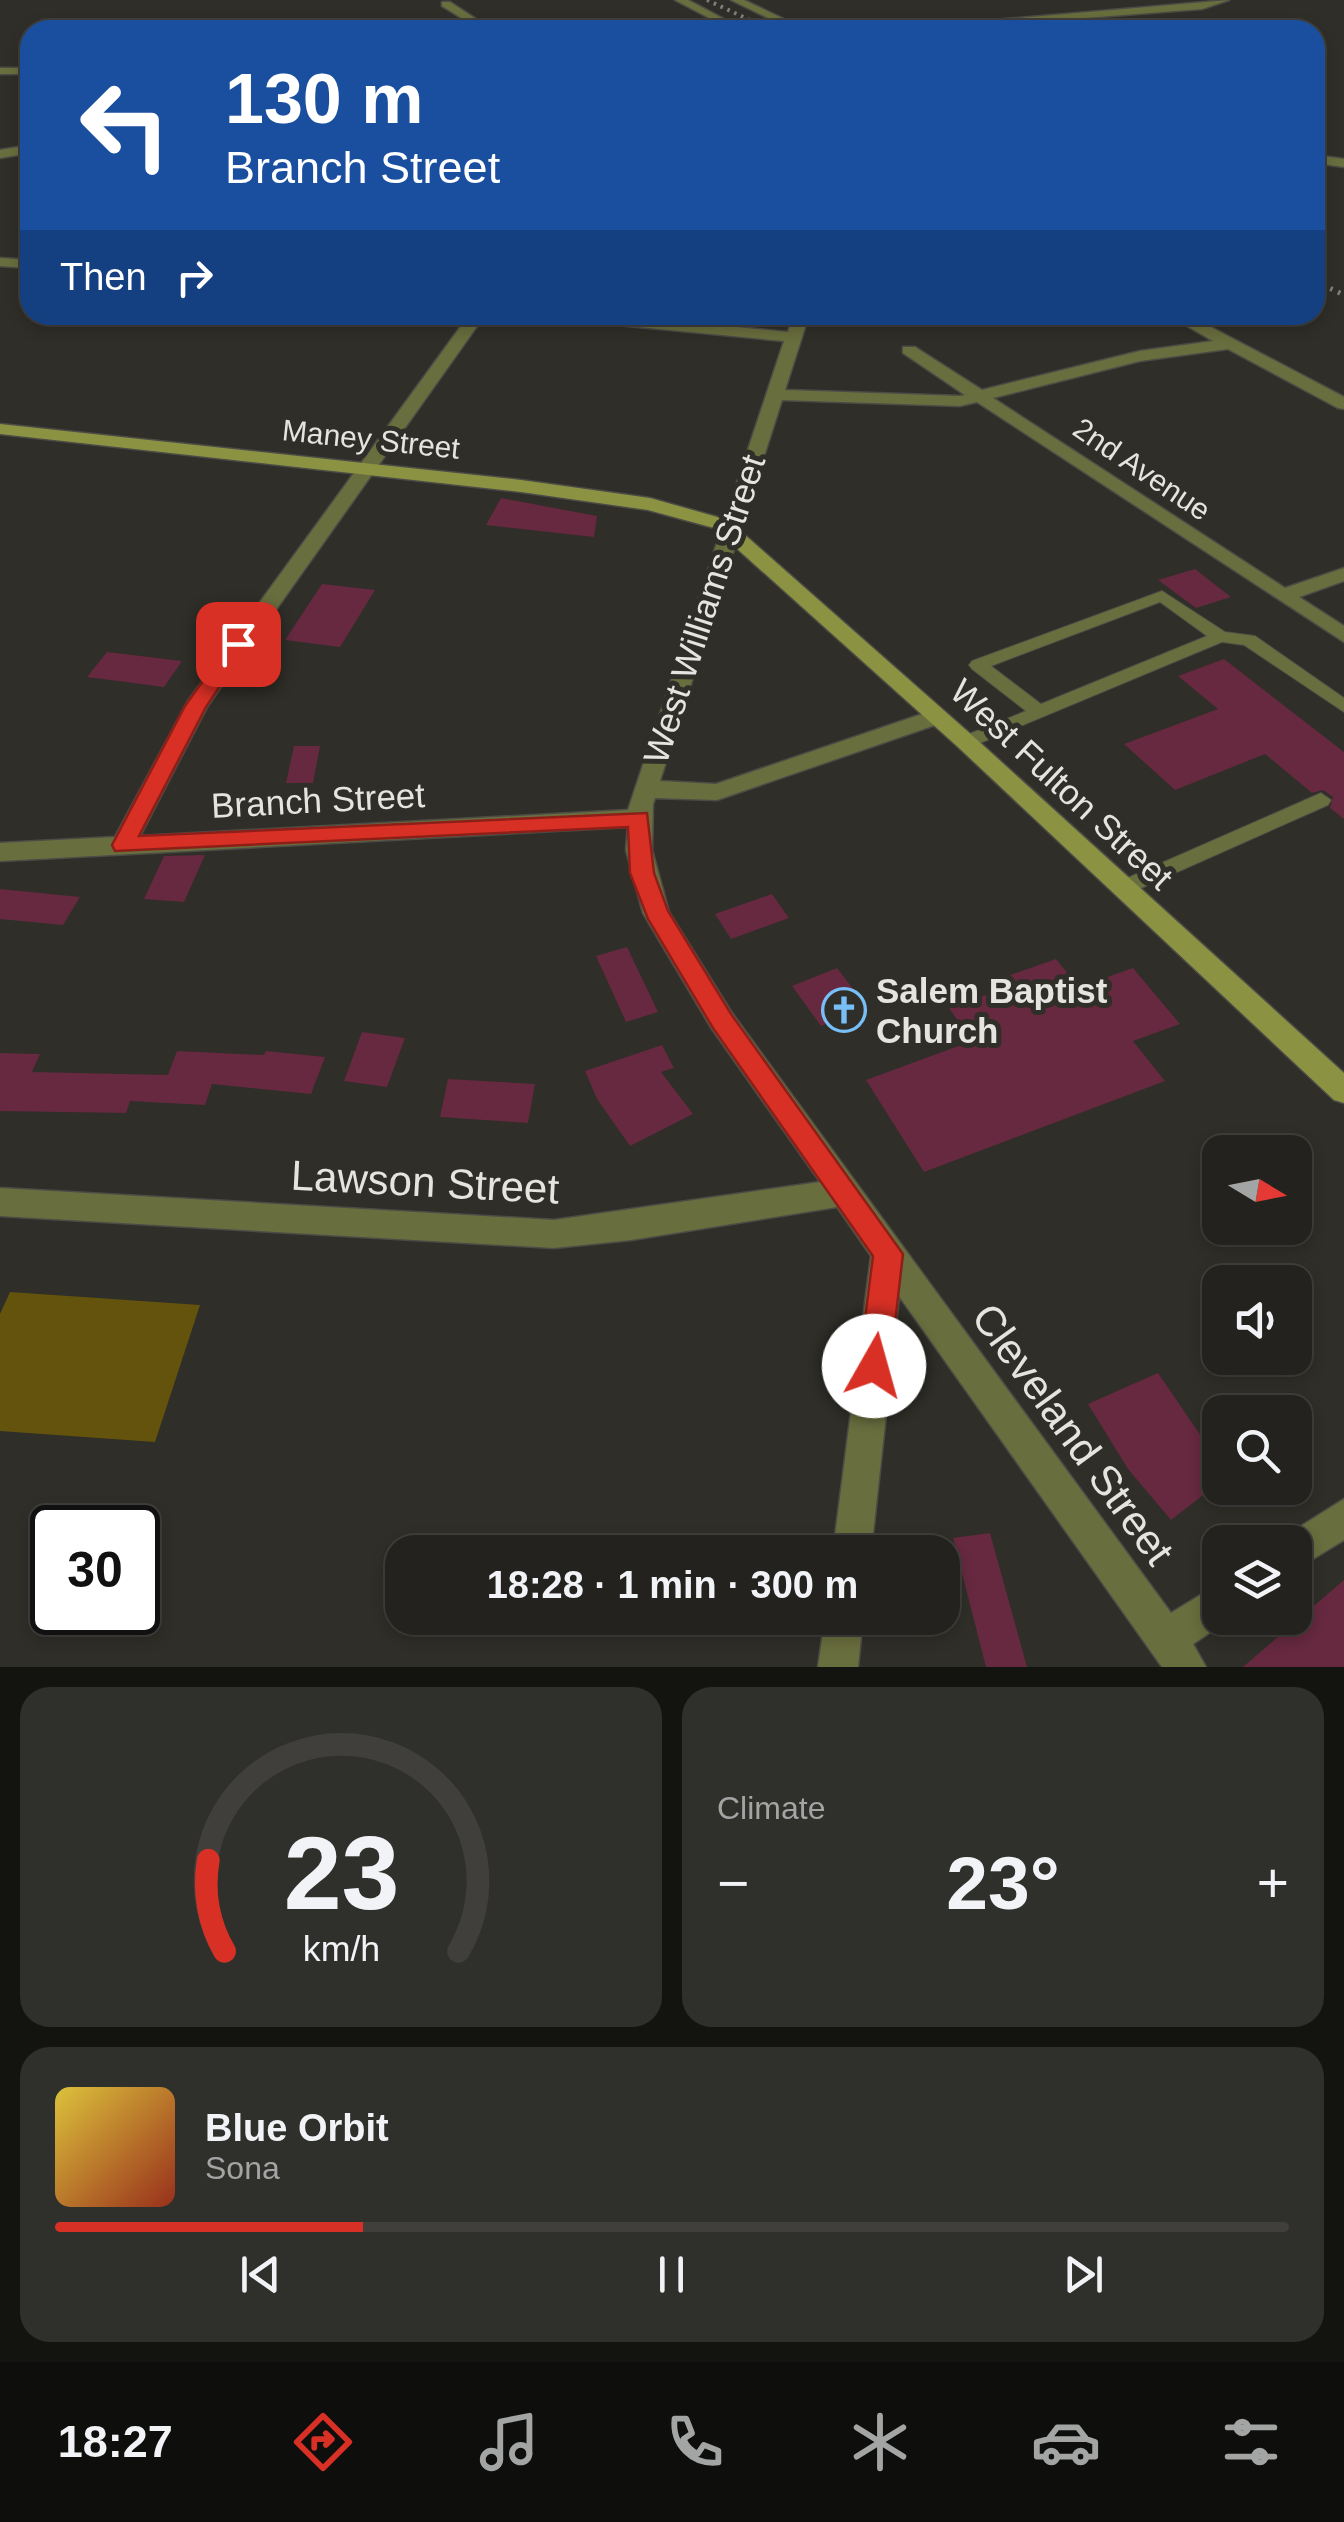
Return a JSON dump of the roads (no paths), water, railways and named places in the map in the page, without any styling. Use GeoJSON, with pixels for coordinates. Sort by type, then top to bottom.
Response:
{"type":"FeatureCollection","features":[{"type":"Feature","properties":{"kind":"street"},"geometry":{"type":"LineString","coordinates":[[680,0],[720,20]]}},
{"type":"Feature","properties":{"kind":"street"},"geometry":{"type":"LineString","coordinates":[[736,0],[780,20]]}},
{"type":"Feature","properties":{"kind":"street"},"geometry":{"type":"LineString","coordinates":[[1016,20],[1202,6],[1224,0]]}},
{"type":"Feature","properties":{"kind":"street"},"geometry":{"type":"LineString","coordinates":[[450,2],[474,20]]}},
{"type":"Feature","properties":{"kind":"street"},"geometry":{"type":"LineString","coordinates":[[123,845],[196,706],[470,325]]}},
{"type":"Feature","properties":{"kind":"street"},"geometry":{"type":"LineString","coordinates":[[1195,325],[1344,404]]}},
{"type":"Feature","properties":{"kind":"street","name":"West Williams Street"},"geometry":{"type":"LineString","coordinates":[[798,326],[646,789],[639,818],[642,873],[656,913],[722,1021],[888,1254]]}},
{"type":"Feature","properties":{"kind":"street"},"geometry":{"type":"LineString","coordinates":[[774,395],[960,402],[1152,353],[1230,344]]}},
{"type":"Feature","properties":{"kind":"street","name":"2nd Avenue"},"geometry":{"type":"LineString","coordinates":[[909,350],[1344,636]]}},
{"type":"Feature","properties":{"kind":"street","name":"Maney Street"},"geometry":{"type":"LineString","coordinates":[[0,429],[650,504],[697,515],[730,531]]}},
{"type":"Feature","properties":{"kind":"street","name":"West Fulton Street"},"geometry":{"type":"LineString","coordinates":[[730,531],[966,742],[1344,1091]]}},
{"type":"Feature","properties":{"kind":"street"},"geometry":{"type":"LineString","coordinates":[[1282,596],[1344,574]]}},
{"type":"Feature","properties":{"kind":"street"},"geometry":{"type":"LineString","coordinates":[[646,789],[716,792],[936,717]]}},
{"type":"Feature","properties":{"kind":"street","name":"Branch Street"},"geometry":{"type":"LineString","coordinates":[[0,852],[639,818]]}},
{"type":"Feature","properties":{"kind":"street","name":"Lawson Street"},"geometry":{"type":"LineString","coordinates":[[0,1202],[554,1234],[631,1226],[844,1192]]}},
{"type":"Feature","properties":{"kind":"street"},"geometry":{"type":"LineString","coordinates":[[854,1535],[888,1254]]}},
{"type":"Feature","properties":{"kind":"street","name":"Cleveland Street"},"geometry":{"type":"LineString","coordinates":[[888,1254],[1176,1653]]}},
{"type":"Feature","properties":{"kind":"street"},"geometry":{"type":"LineString","coordinates":[[1312,1540],[1344,1518]]}},
{"type":"Feature","properties":{"kind":"street"},"geometry":{"type":"LineString","coordinates":[[1176,1653],[1202,1623]]}},
{"type":"Feature","properties":{"kind":"street"},"geometry":{"type":"LineString","coordinates":[[838,1667],[842,1635]]}},
{"type":"Feature","properties":{"kind":"lane"},"geometry":{"type":"LineString","coordinates":[[1038,711],[978,665],[1162,596],[1220,637]]}},
{"type":"Feature","properties":{"kind":"lane"},"geometry":{"type":"LineString","coordinates":[[966,742],[1220,637],[1249,640],[1344,706]]}},
{"type":"Feature","properties":{"kind":"lane"},"geometry":{"type":"LineString","coordinates":[[1123,888],[1321,800]]}},
{"type":"Feature","properties":{"kind":"railway"},"geometry":{"type":"LineString","coordinates":[[707,0],[750,20]]}},
{"type":"Feature","properties":{"kind":"railway"},"geometry":{"type":"LineString","coordinates":[[1325,286],[1344,295]]}},
{"type":"Feature","properties":{"kind":"place","name":"Salem Baptist Church"},"geometry":{"type":"Point","coordinates":[844,1010]}}]}
